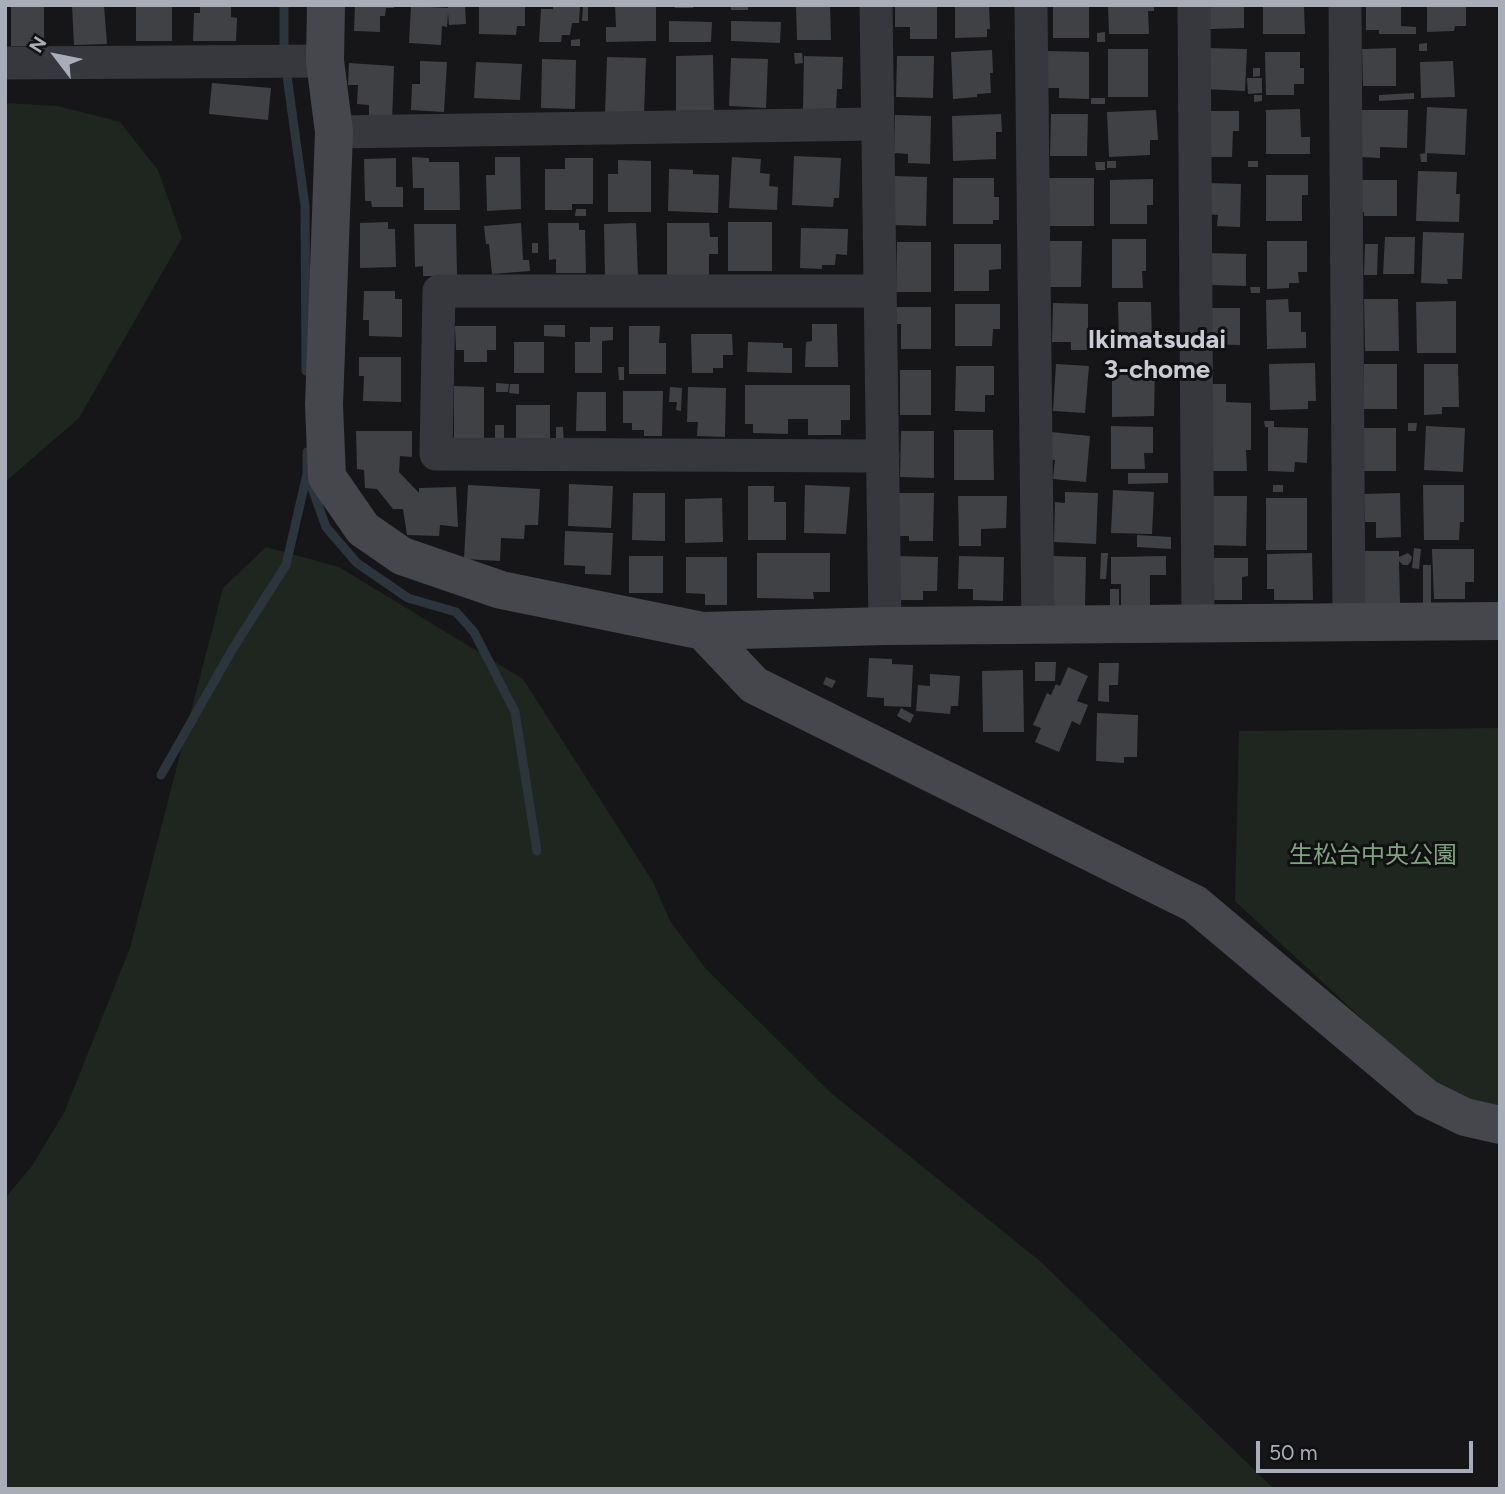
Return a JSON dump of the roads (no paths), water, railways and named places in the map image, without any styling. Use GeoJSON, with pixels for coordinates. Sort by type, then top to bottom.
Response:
{"type":"FeatureCollection","features":[{"type":"Feature","properties":{"kind":"street"},"geometry":{"type":"LineString","coordinates":[[326,5],[325,61],[334,132],[324,405],[327,477],[363,529],[402,556],[501,590],[703,631],[885,626],[1500,621]]}},
{"type":"Feature","properties":{"kind":"street"},"geometry":{"type":"LineString","coordinates":[[876,5],[885,626]]}},
{"type":"Feature","properties":{"kind":"street"},"geometry":{"type":"LineString","coordinates":[[1031,5],[1038,625]]}},
{"type":"Feature","properties":{"kind":"street"},"geometry":{"type":"LineString","coordinates":[[1194,5],[1198,623]]}},
{"type":"Feature","properties":{"kind":"street"},"geometry":{"type":"LineString","coordinates":[[1345,5],[1349,622]]}},
{"type":"Feature","properties":{"kind":"street"},"geometry":{"type":"LineString","coordinates":[[5,63],[325,61]]}},
{"type":"Feature","properties":{"kind":"street"},"geometry":{"type":"LineString","coordinates":[[334,132],[878,124]]}},
{"type":"Feature","properties":{"kind":"street"},"geometry":{"type":"LineString","coordinates":[[880,291],[439,291],[436,454],[883,456]]}},
{"type":"Feature","properties":{"kind":"street"},"geometry":{"type":"LineString","coordinates":[[703,631],[754,685],[1195,904],[1426,1098],[1465,1117],[1500,1125]]}},
{"type":"Feature","properties":{"kind":"waterway"},"geometry":{"type":"LineString","coordinates":[[284,5],[284,53]]}},
{"type":"Feature","properties":{"kind":"waterway"},"geometry":{"type":"LineString","coordinates":[[287,76],[305,206],[306,371]]}},
{"type":"Feature","properties":{"kind":"waterway"},"geometry":{"type":"LineString","coordinates":[[307,452],[307,474],[326,527],[357,563],[408,598],[456,612],[474,632],[515,712],[537,851]]}},
{"type":"Feature","properties":{"kind":"waterway"},"geometry":{"type":"LineString","coordinates":[[161,775],[232,650],[286,565],[307,474]]}},
{"type":"Feature","properties":{"kind":"district","name":"Ikimatsudai 3-chome"},"geometry":{"type":"Point","coordinates":[1157,355]}},
{"type":"Feature","properties":{"kind":"park label","name":"生松台中央公園"},"geometry":{"type":"Point","coordinates":[1373,856]}}]}
